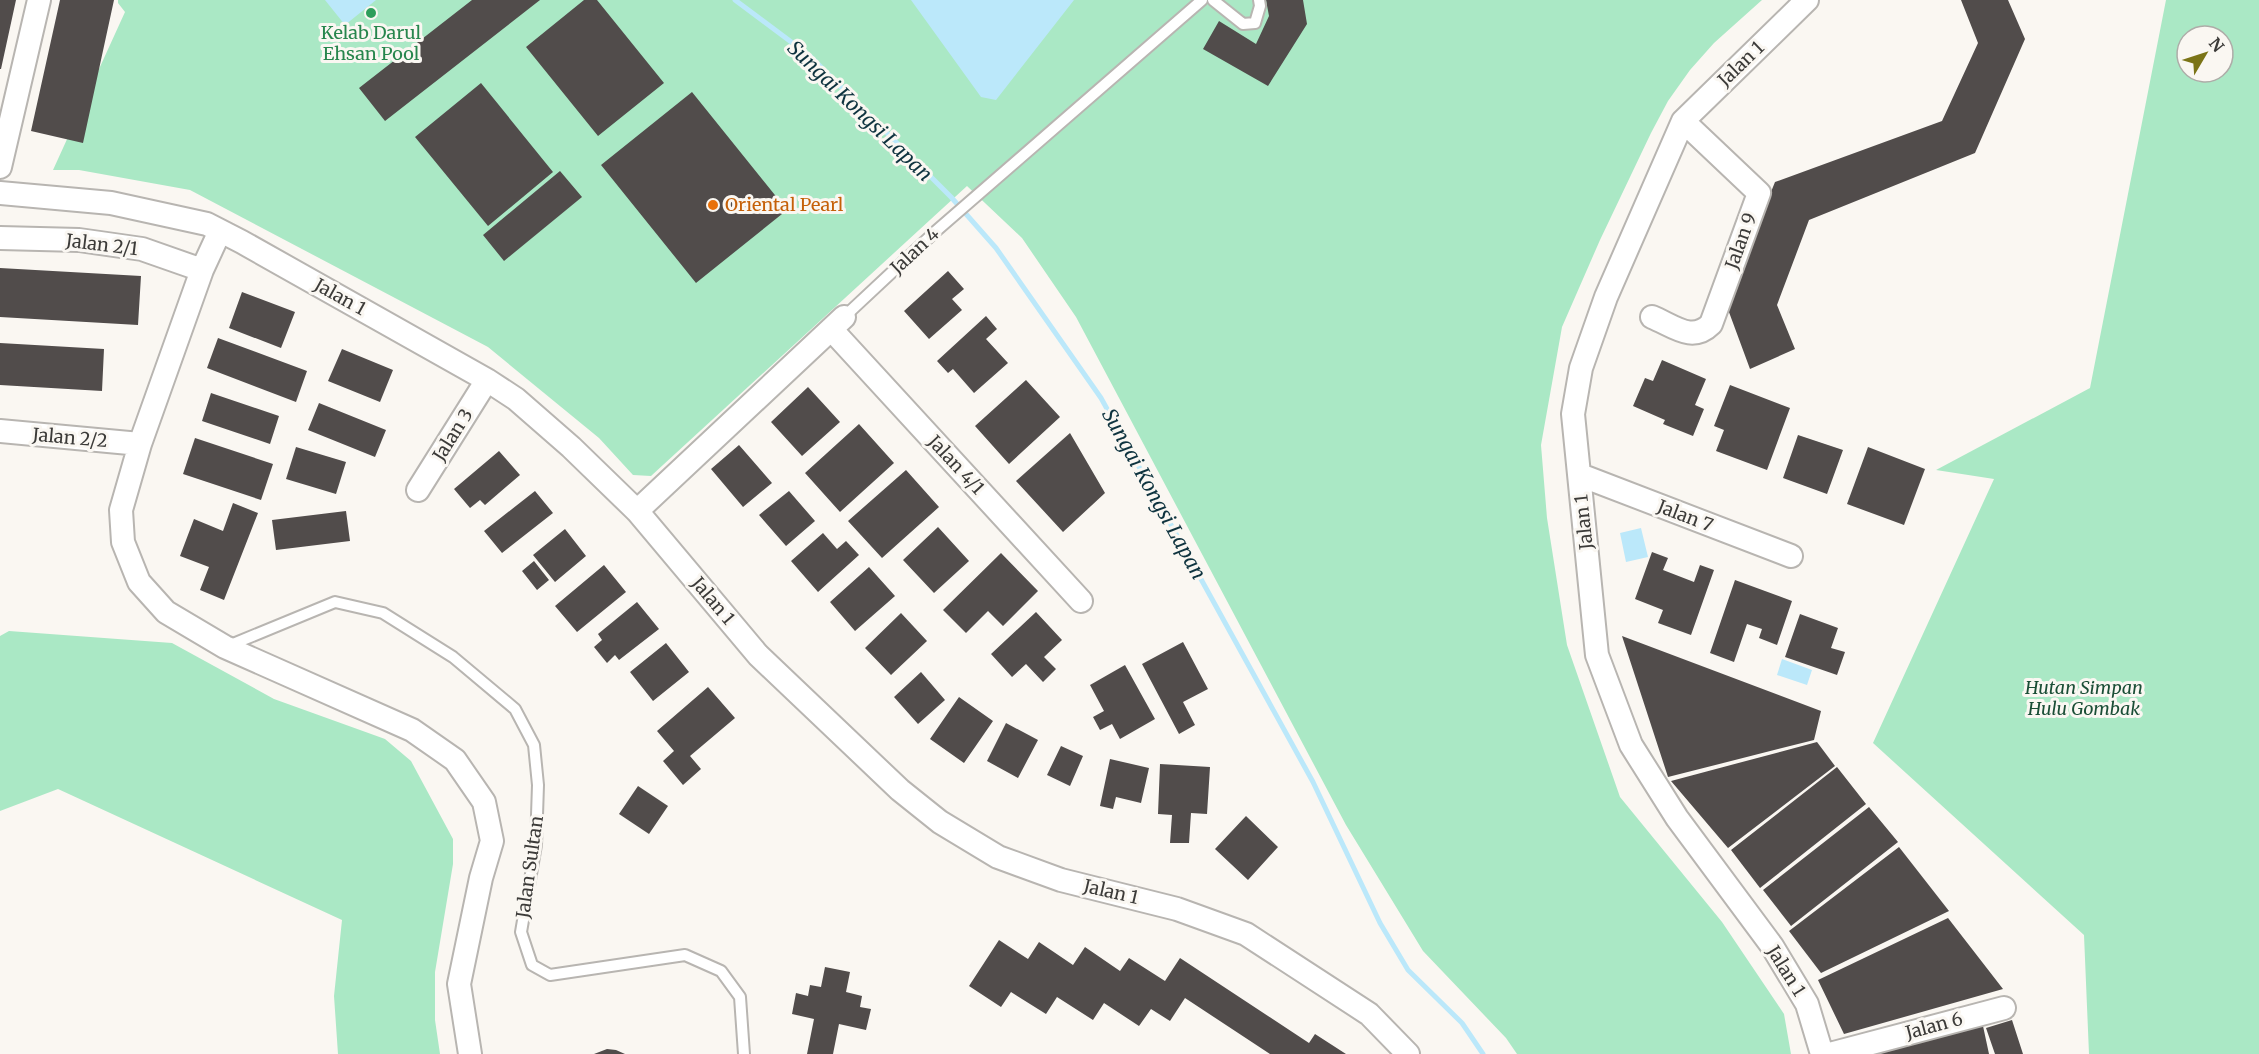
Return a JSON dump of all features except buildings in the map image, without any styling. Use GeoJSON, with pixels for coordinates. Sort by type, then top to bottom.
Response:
{"type":"FeatureCollection","features":[{"type":"Feature","properties":{"kind":"street"},"geometry":{"type":"LineString","coordinates":[[0,166],[39,0]]}},
{"type":"Feature","properties":{"kind":"street","name":"Jalan 1"},"geometry":{"type":"LineString","coordinates":[[1807,0],[1683,121],[1606,297],[1581,368],[1573,414],[1597,655],[1631,746],[1677,818],[1772,946],[1807,1004],[1822,1054]]}},
{"type":"Feature","properties":{"kind":"street","name":"Jalan 9"},"geometry":{"type":"LineString","coordinates":[[1652,317],[1693,334],[1702,333],[1711,324],[1759,193],[1683,121]]}},
{"type":"Feature","properties":{"kind":"street","name":"Jalan 1"},"geometry":{"type":"LineString","coordinates":[[0,193],[111,204],[207,224],[487,380],[516,399],[571,447],[638,511],[758,655],[900,790],[940,822],[998,857],[1061,880],[1177,909],[1246,934],[1370,1014],[1408,1054]]}},
{"type":"Feature","properties":{"kind":"street"},"geometry":{"type":"LineString","coordinates":[[220,231],[202,270],[140,444],[121,510],[123,542],[139,582],[166,612],[225,647],[412,730],[455,760],[484,802],[492,841],[481,878],[459,984],[470,1054]]}},
{"type":"Feature","properties":{"kind":"street","name":"Jalan 2/1"},"geometry":{"type":"LineString","coordinates":[[0,238],[79,240],[142,249],[202,270]]}},
{"type":"Feature","properties":{"kind":"street","name":"Jalan 4"},"geometry":{"type":"LineString","coordinates":[[638,511],[838,323]]}},
{"type":"Feature","properties":{"kind":"street","name":"Jalan 4/1"},"geometry":{"type":"LineString","coordinates":[[838,323],[1081,602]]}},
{"type":"Feature","properties":{"kind":"street","name":"Jalan 3"},"geometry":{"type":"LineString","coordinates":[[418,490],[487,380]]}},
{"type":"Feature","properties":{"kind":"street","name":"Jalan 2/2"},"geometry":{"type":"LineString","coordinates":[[0,432],[140,444]]}},
{"type":"Feature","properties":{"kind":"street","name":"Jalan 7"},"geometry":{"type":"LineString","coordinates":[[1580,476],[1791,556]]}},
{"type":"Feature","properties":{"kind":"street","name":"Jalan 6"},"geometry":{"type":"LineString","coordinates":[[1830,1054],[2004,1008]]}},
{"type":"Feature","properties":{"kind":"lane","name":"Jalan 4"},"geometry":{"type":"LineString","coordinates":[[838,323],[936,231],[1202,0]]}},
{"type":"Feature","properties":{"kind":"lane"},"geometry":{"type":"LineString","coordinates":[[1213,0],[1243,24],[1255,23],[1260,6],[1259,0]]}},
{"type":"Feature","properties":{"kind":"lane","name":"Jalan Sultan"},"geometry":{"type":"LineString","coordinates":[[225,647],[335,602],[383,613],[453,657],[515,709],[534,745],[538,785],[536,846],[521,932],[532,964],[550,975],[686,955],[721,971],[740,997],[744,1054]]}},
{"type":"Feature","properties":{"kind":"green space"},"geometry":{"type":"Polygon","coordinates":[[[118,0],[1762,0],[1714,43],[1690,70],[1668,101],[1651,133],[1562,327],[1541,445],[1547,518],[1567,645],[1620,797],[1722,922],[1784,1014],[1791,1054],[1517,1054],[1506,1038],[1423,951],[1346,825],[1076,317],[1022,238],[967,186],[651,476],[633,475],[599,438],[488,347],[190,190],[79,170],[53,170],[125,12],[118,0]]]}},
{"type":"Feature","properties":{"kind":"green space","name":"Hutan Simpan Hulu Gombak"},"geometry":{"type":"Polygon","coordinates":[[[2166,0],[2259,0],[2259,1054],[2089,1054],[2084,935],[1873,743],[1994,479],[1936,470],[2090,388],[2166,0]]]}},
{"type":"Feature","properties":{"kind":"green space"},"geometry":{"type":"Polygon","coordinates":[[[9,631],[172,643],[274,699],[385,739],[411,761],[453,839],[453,864],[435,972],[435,1020],[440,1054],[338,1054],[334,996],[342,920],[58,789],[0,811],[0,636],[9,631]]]}},
{"type":"Feature","properties":{"kind":"water"},"geometry":{"type":"Polygon","coordinates":[[[325,0],[376,0],[345,25],[325,0]]]}},
{"type":"Feature","properties":{"kind":"water"},"geometry":{"type":"Polygon","coordinates":[[[911,0],[1074,0],[996,100],[981,97],[911,0]]]}},
{"type":"Feature","properties":{"kind":"water"},"geometry":{"type":"Polygon","coordinates":[[[1641,528],[1648,557],[1626,562],[1620,533],[1641,528]]]}},
{"type":"Feature","properties":{"kind":"water"},"geometry":{"type":"Polygon","coordinates":[[[1782,659],[1812,670],[1807,685],[1777,675],[1782,659]]]}},
{"type":"Feature","properties":{"kind":"waterway","name":"Sungai Kongsi Lapan"},"geometry":{"type":"LineString","coordinates":[[735,0],[810,56],[951,197],[996,248],[1101,398],[1313,782],[1380,923],[1408,970],[1462,1023],[1483,1054]]}},
{"type":"Feature","properties":{"kind":"place","name":"Kelab Darul Ehsan Pool"},"geometry":{"type":"Point","coordinates":[371,13]}},
{"type":"Feature","properties":{"kind":"place","name":"Oriental Pearl"},"geometry":{"type":"Point","coordinates":[713,205]}}]}
